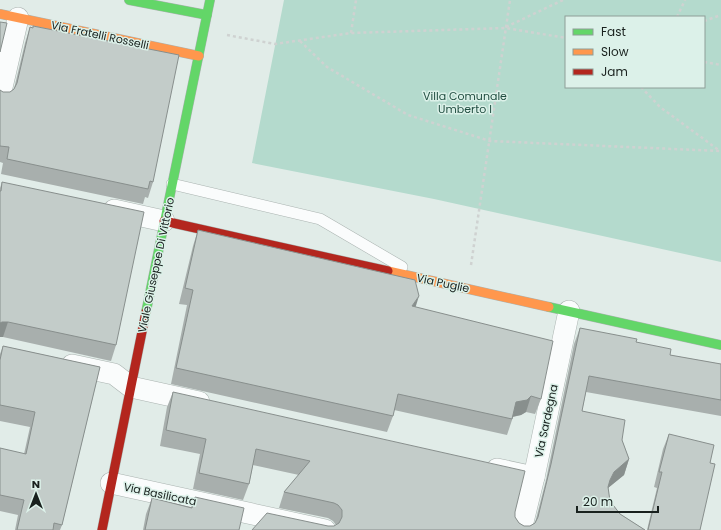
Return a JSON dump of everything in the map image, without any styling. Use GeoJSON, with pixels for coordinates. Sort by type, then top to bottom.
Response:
{"type":"FeatureCollection","features":[{"type":"Feature","properties":{"kind":"street"},"geometry":{"type":"LineString","coordinates":[[129,0],[207,15]]}},
{"type":"Feature","properties":{"kind":"street","name":"Viale Giuseppe Di Vittorio"},"geometry":{"type":"LineString","coordinates":[[102,530],[210,0]]}},
{"type":"Feature","properties":{"kind":"street"},"geometry":{"type":"LineString","coordinates":[[0,96],[9,16]]}},
{"type":"Feature","properties":{"kind":"street","name":"Via Fratelli Rosselli"},"geometry":{"type":"LineString","coordinates":[[9,16],[199,56]]}},
{"type":"Feature","properties":{"kind":"street"},"geometry":{"type":"LineString","coordinates":[[97,207],[164,221]]}},
{"type":"Feature","properties":{"kind":"street","name":"Via Puglie"},"geometry":{"type":"LineString","coordinates":[[164,221],[721,345]]}},
{"type":"Feature","properties":{"kind":"street","name":"Via Sardegna"},"geometry":{"type":"LineString","coordinates":[[521,530],[534,477],[569,311]]}},
{"type":"Feature","properties":{"kind":"street"},"geometry":{"type":"LineString","coordinates":[[53,361],[114,374],[131,387],[216,406]]}},
{"type":"Feature","properties":{"kind":"street"},"geometry":{"type":"LineString","coordinates":[[480,465],[534,477]]}},
{"type":"Feature","properties":{"kind":"street","name":"Via Basilicata"},"geometry":{"type":"LineString","coordinates":[[112,483],[325,530]]}},
{"type":"Feature","properties":{"kind":"lane"},"geometry":{"type":"LineString","coordinates":[[172,184],[320,219],[420,278]]}},
{"type":"Feature","properties":{"kind":"path"},"geometry":{"type":"LineString","coordinates":[[351,33],[356,0]]}},
{"type":"Feature","properties":{"kind":"path"},"geometry":{"type":"LineString","coordinates":[[467,288],[510,0]]}},
{"type":"Feature","properties":{"kind":"path"},"geometry":{"type":"LineString","coordinates":[[506,28],[563,0]]}},
{"type":"Feature","properties":{"kind":"path"},"geometry":{"type":"LineString","coordinates":[[677,16],[685,0]]}},
{"type":"Feature","properties":{"kind":"path"},"geometry":{"type":"LineString","coordinates":[[705,21],[721,15]]}},
{"type":"Feature","properties":{"kind":"path"},"geometry":{"type":"LineString","coordinates":[[204,31],[275,44],[351,33],[506,28],[565,38]]}},
{"type":"Feature","properties":{"kind":"path"},"geometry":{"type":"LineString","coordinates":[[300,41],[326,67],[408,115],[490,141],[721,151]]}},
{"type":"Feature","properties":{"kind":"path"},"geometry":{"type":"LineString","coordinates":[[705,62],[721,65]]}},
{"type":"Feature","properties":{"kind":"path"},"geometry":{"type":"LineString","coordinates":[[642,88],[660,107],[721,151]]}},
{"type":"Feature","properties":{"kind":"green space","name":"Villa Comunale Umberto I"},"geometry":{"type":"Polygon","coordinates":[[[284,0],[721,0],[721,262],[434,199],[252,163],[284,0]]]}},
{"type":"Feature","properties":{"kind":"building"},"geometry":{"type":"Polygon","coordinates":[[[0,22],[7,23],[0,52],[0,22]]]}},
{"type":"Feature","properties":{"kind":"building"},"geometry":{"type":"Polygon","coordinates":[[[33,26],[179,55],[153,182],[150,181],[148,189],[7,159],[9,147],[0,146],[0,90],[3,92],[10,92],[14,89],[17,83],[30,27],[33,28],[33,26]]]}},
{"type":"Feature","properties":{"kind":"building"},"geometry":{"type":"Polygon","coordinates":[[[2,182],[144,212],[116,345],[8,322],[0,323],[0,191],[2,182]]]}},
{"type":"Feature","properties":{"kind":"building"},"geometry":{"type":"Polygon","coordinates":[[[198,230],[415,280],[419,296],[412,306],[553,341],[541,399],[531,396],[527,400],[516,402],[512,419],[398,394],[393,416],[176,368],[193,290],[185,288],[198,230]]]}},
{"type":"Feature","properties":{"kind":"building"},"geometry":{"type":"Polygon","coordinates":[[[580,328],[637,339],[636,342],[671,349],[670,355],[721,364],[721,400],[589,376],[582,411],[625,420],[622,440],[629,459],[614,472],[610,480],[608,487],[610,501],[620,514],[645,530],[252,530],[267,513],[334,526],[339,523],[342,517],[342,510],[334,503],[284,492],[310,461],[256,449],[249,484],[199,473],[206,439],[166,430],[173,392],[525,471],[515,517],[519,523],[524,526],[530,526],[535,523],[538,517],[580,328]]]}},
{"type":"Feature","properties":{"kind":"building"},"geometry":{"type":"Polygon","coordinates":[[[3,346],[100,367],[62,525],[54,523],[53,530],[17,530],[24,500],[0,495],[0,448],[26,454],[35,412],[0,405],[0,360],[3,346]]]}},
{"type":"Feature","properties":{"kind":"building"},"geometry":{"type":"Polygon","coordinates":[[[669,434],[714,445],[710,463],[715,464],[700,530],[648,530],[662,472],[659,472],[669,434]]]}},
{"type":"Feature","properties":{"kind":"building"},"geometry":{"type":"Polygon","coordinates":[[[195,497],[244,508],[239,530],[145,530],[152,498],[192,508],[195,497]]]}},
{"type":"Feature","properties":{"kind":"traffic: fast"},"geometry":{"type":"LineString","coordinates":[[129,0],[207,15]]}},
{"type":"Feature","properties":{"kind":"traffic: fast"},"geometry":{"type":"LineString","coordinates":[[146,312],[210,0]]}},
{"type":"Feature","properties":{"kind":"traffic: fast"},"geometry":{"type":"LineString","coordinates":[[549,307],[721,345]]}},
{"type":"Feature","properties":{"kind":"traffic: slow"},"geometry":{"type":"LineString","coordinates":[[0,14],[199,56]]}},
{"type":"Feature","properties":{"kind":"traffic: slow"},"geometry":{"type":"LineString","coordinates":[[388,271],[549,307]]}},
{"type":"Feature","properties":{"kind":"traffic: jam"},"geometry":{"type":"LineString","coordinates":[[164,221],[388,271]]}},
{"type":"Feature","properties":{"kind":"traffic: jam"},"geometry":{"type":"LineString","coordinates":[[102,530],[146,312]]}}]}
